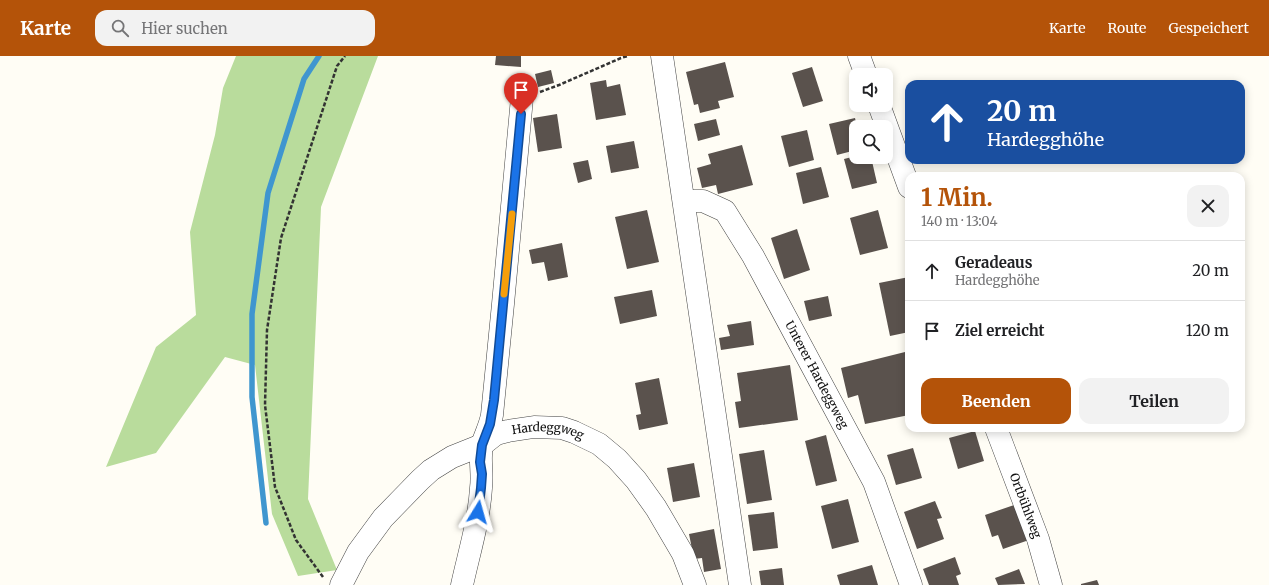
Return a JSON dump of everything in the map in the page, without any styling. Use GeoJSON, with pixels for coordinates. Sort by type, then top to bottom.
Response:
{"type":"FeatureCollection","features":[{"type":"Feature","properties":{"kind":"street"},"geometry":{"type":"LineString","coordinates":[[662,56],[740,585]]}},
{"type":"Feature","properties":{"kind":"street"},"geometry":{"type":"LineString","coordinates":[[858,56],[863,68]]}},
{"type":"Feature","properties":{"kind":"street"},"geometry":{"type":"LineString","coordinates":[[462,585],[478,512],[482,474],[480,462],[482,445],[492,415],[522,98]]}},
{"type":"Feature","properties":{"kind":"street"},"geometry":{"type":"LineString","coordinates":[[882,112],[905,176]]}},
{"type":"Feature","properties":{"kind":"street","name":"Unterer Hardeggweg"},"geometry":{"type":"LineString","coordinates":[[684,201],[703,201],[725,211],[753,256],[874,482],[911,585]]}},
{"type":"Feature","properties":{"kind":"street","name":"Hardeggweg"},"geometry":{"type":"LineString","coordinates":[[333,583],[383,518],[420,480],[443,462],[482,445],[496,434],[534,427],[562,428],[574,432],[599,444],[627,468],[656,508],[683,554],[695,585]]}},
{"type":"Feature","properties":{"kind":"street","name":"Ortbühlweg"},"geometry":{"type":"LineString","coordinates":[[998,432],[1038,539],[1051,585]]}},
{"type":"Feature","properties":{"kind":"path"},"geometry":{"type":"LineString","coordinates":[[333,583],[296,540],[275,487],[265,405],[266,330],[281,238],[337,66],[345,56]]}},
{"type":"Feature","properties":{"kind":"path"},"geometry":{"type":"LineString","coordinates":[[522,98],[560,85],[620,58],[628,56]]}},
{"type":"Feature","properties":{"kind":"green space"},"geometry":{"type":"Polygon","coordinates":[[[236,56],[378,56],[321,207],[308,499],[337,570],[298,576],[272,514],[255,365],[225,357],[156,453],[106,467],[156,347],[196,315],[190,232],[215,135],[223,88],[236,56]]]}},
{"type":"Feature","properties":{"kind":"building"},"geometry":{"type":"Polygon","coordinates":[[[496,56],[521,56],[521,67],[495,65],[496,56]]]}},
{"type":"Feature","properties":{"kind":"building"},"geometry":{"type":"Polygon","coordinates":[[[725,62],[734,97],[718,101],[720,108],[700,113],[698,104],[694,105],[686,72],[725,62]]]}},
{"type":"Feature","properties":{"kind":"building"},"geometry":{"type":"Polygon","coordinates":[[[812,67],[823,101],[803,107],[792,73],[812,67]]]}},
{"type":"Feature","properties":{"kind":"building"},"geometry":{"type":"Polygon","coordinates":[[[551,70],[554,83],[538,87],[535,74],[551,70]]]}},
{"type":"Feature","properties":{"kind":"building"},"geometry":{"type":"Polygon","coordinates":[[[606,80],[607,87],[620,84],[626,115],[596,120],[590,83],[606,80]]]}},
{"type":"Feature","properties":{"kind":"building"},"geometry":{"type":"Polygon","coordinates":[[[557,114],[562,148],[538,152],[533,118],[557,114]]]}},
{"type":"Feature","properties":{"kind":"building"},"geometry":{"type":"Polygon","coordinates":[[[855,118],[855,120],[849,120],[849,152],[837,155],[829,124],[855,118]]]}},
{"type":"Feature","properties":{"kind":"building"},"geometry":{"type":"Polygon","coordinates":[[[716,119],[720,135],[698,141],[694,124],[716,119]]]}},
{"type":"Feature","properties":{"kind":"building"},"geometry":{"type":"Polygon","coordinates":[[[807,130],[814,160],[789,167],[781,136],[807,130]]]}},
{"type":"Feature","properties":{"kind":"building"},"geometry":{"type":"Polygon","coordinates":[[[634,141],[639,168],[611,173],[606,146],[634,141]]]}},
{"type":"Feature","properties":{"kind":"building"},"geometry":{"type":"Polygon","coordinates":[[[742,145],[753,185],[718,194],[716,185],[702,188],[697,168],[711,164],[708,154],[742,145]]]}},
{"type":"Feature","properties":{"kind":"building"},"geometry":{"type":"Polygon","coordinates":[[[849,158],[849,164],[873,164],[877,183],[852,189],[844,159],[849,158]]]}},
{"type":"Feature","properties":{"kind":"building"},"geometry":{"type":"Polygon","coordinates":[[[588,160],[592,179],[578,183],[573,163],[588,160]]]}},
{"type":"Feature","properties":{"kind":"building"},"geometry":{"type":"Polygon","coordinates":[[[821,167],[829,197],[803,204],[796,173],[821,167]]]}},
{"type":"Feature","properties":{"kind":"building"},"geometry":{"type":"Polygon","coordinates":[[[647,210],[659,262],[627,269],[615,217],[647,210]]]}},
{"type":"Feature","properties":{"kind":"building"},"geometry":{"type":"Polygon","coordinates":[[[878,210],[888,248],[860,255],[850,218],[878,210]]]}},
{"type":"Feature","properties":{"kind":"building"},"geometry":{"type":"Polygon","coordinates":[[[797,229],[810,270],[784,279],[771,238],[797,229]]]}},
{"type":"Feature","properties":{"kind":"building"},"geometry":{"type":"Polygon","coordinates":[[[562,243],[568,277],[548,281],[544,262],[532,264],[529,250],[562,243]]]}},
{"type":"Feature","properties":{"kind":"building"},"geometry":{"type":"Polygon","coordinates":[[[905,278],[905,333],[890,336],[879,283],[905,278]]]}},
{"type":"Feature","properties":{"kind":"building"},"geometry":{"type":"Polygon","coordinates":[[[652,290],[657,316],[620,324],[614,297],[652,290]]]}},
{"type":"Feature","properties":{"kind":"building"},"geometry":{"type":"Polygon","coordinates":[[[828,296],[832,316],[809,321],[804,301],[828,296]]]}},
{"type":"Feature","properties":{"kind":"building"},"geometry":{"type":"Polygon","coordinates":[[[751,321],[754,345],[721,350],[719,338],[730,336],[727,325],[751,321]]]}},
{"type":"Feature","properties":{"kind":"building"},"geometry":{"type":"Polygon","coordinates":[[[905,352],[905,416],[865,424],[858,395],[848,398],[841,368],[905,352]]]}},
{"type":"Feature","properties":{"kind":"building"},"geometry":{"type":"Polygon","coordinates":[[[790,365],[798,420],[739,428],[735,402],[741,401],[737,373],[790,365]]]}},
{"type":"Feature","properties":{"kind":"building"},"geometry":{"type":"Polygon","coordinates":[[[659,378],[668,424],[639,430],[636,415],[641,414],[635,383],[659,378]]]}},
{"type":"Feature","properties":{"kind":"building"},"geometry":{"type":"Polygon","coordinates":[[[975,432],[984,461],[958,469],[949,438],[975,432]]]}},
{"type":"Feature","properties":{"kind":"building"},"geometry":{"type":"Polygon","coordinates":[[[826,435],[837,481],[816,486],[805,441],[826,435]]]}},
{"type":"Feature","properties":{"kind":"building"},"geometry":{"type":"Polygon","coordinates":[[[913,448],[922,478],[896,485],[887,455],[913,448]]]}},
{"type":"Feature","properties":{"kind":"building"},"geometry":{"type":"Polygon","coordinates":[[[764,450],[772,500],[747,504],[739,454],[764,450]]]}},
{"type":"Feature","properties":{"kind":"building"},"geometry":{"type":"Polygon","coordinates":[[[694,463],[700,497],[673,502],[667,468],[694,463]]]}},
{"type":"Feature","properties":{"kind":"building"},"geometry":{"type":"Polygon","coordinates":[[[848,499],[859,542],[832,549],[821,506],[848,499]]]}},
{"type":"Feature","properties":{"kind":"building"},"geometry":{"type":"Polygon","coordinates":[[[935,501],[942,518],[937,519],[944,539],[917,549],[904,512],[935,501]]]}},
{"type":"Feature","properties":{"kind":"building"},"geometry":{"type":"Polygon","coordinates":[[[1017,504],[1029,540],[1003,549],[998,535],[992,537],[985,515],[1017,504]]]}},
{"type":"Feature","properties":{"kind":"building"},"geometry":{"type":"Polygon","coordinates":[[[774,512],[778,548],[753,551],[748,515],[774,512]]]}},
{"type":"Feature","properties":{"kind":"building"},"geometry":{"type":"Polygon","coordinates":[[[714,529],[721,569],[704,572],[702,558],[694,559],[689,534],[714,529]]]}},
{"type":"Feature","properties":{"kind":"building"},"geometry":{"type":"Polygon","coordinates":[[[955,557],[961,574],[956,576],[959,585],[929,585],[923,569],[955,557]]]}},
{"type":"Feature","properties":{"kind":"building"},"geometry":{"type":"Polygon","coordinates":[[[872,565],[878,585],[840,585],[837,575],[872,565]]]}},
{"type":"Feature","properties":{"kind":"building"},"geometry":{"type":"Polygon","coordinates":[[[782,568],[784,585],[761,585],[759,571],[782,568]]]}},
{"type":"Feature","properties":{"kind":"building"},"geometry":{"type":"Polygon","coordinates":[[[1019,569],[1025,584],[998,585],[995,578],[1019,569]]]}},
{"type":"Feature","properties":{"kind":"building"},"geometry":{"type":"Polygon","coordinates":[[[1097,580],[1099,585],[1081,585],[1081,584],[1097,580]]]}},
{"type":"Feature","properties":{"kind":"waterway"},"geometry":{"type":"LineString","coordinates":[[266,523],[252,397],[252,314],[268,193],[304,79],[319,56]]}},
{"type":"Feature","properties":{"kind":"slow traffic"},"geometry":{"type":"LineString","coordinates":[[504,294],[512,214]]}},
{"type":"Feature","properties":{"kind":"route"},"geometry":{"type":"LineString","coordinates":[[478,512],[482,474],[480,462],[482,445],[490,424],[494,400],[521,114]]}}]}
